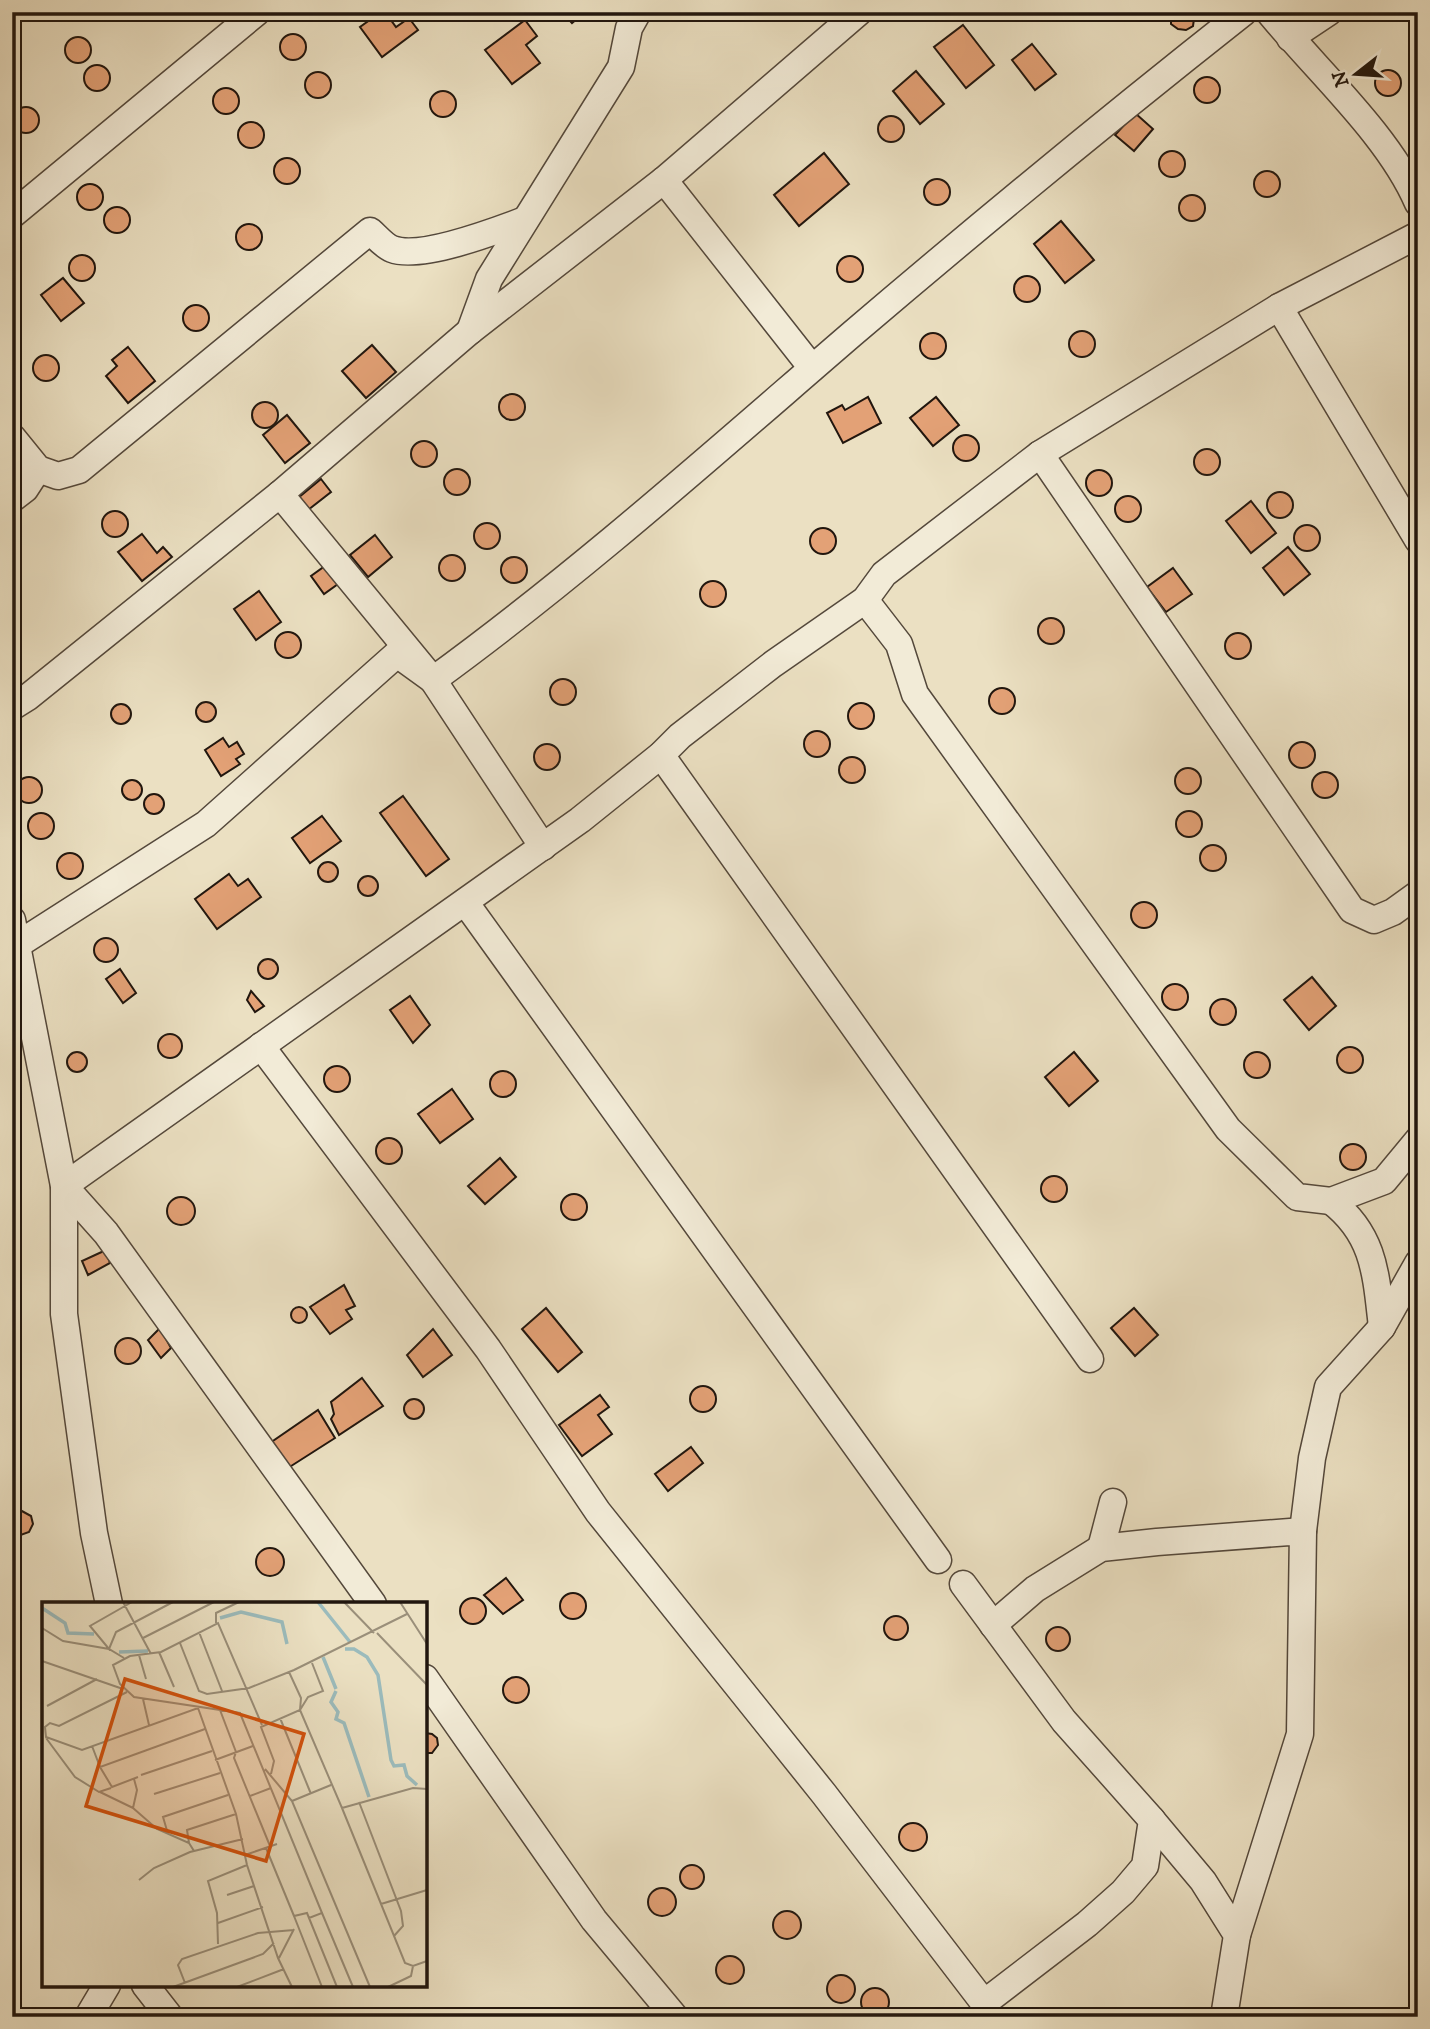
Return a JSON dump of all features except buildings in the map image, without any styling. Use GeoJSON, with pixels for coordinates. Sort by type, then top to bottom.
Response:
{"type":"FeatureCollection","features":[{"type":"Feature","properties":{"kind":"street"},"geometry":{"type":"LineString","coordinates":[[12,215],[257,12]]}},
{"type":"Feature","properties":{"kind":"street"},"geometry":{"type":"LineString","coordinates":[[470,331],[489,279],[621,67],[629,28],[639,12]]}},
{"type":"Feature","properties":{"kind":"street"},"geometry":{"type":"LineString","coordinates":[[12,707],[28,697],[280,494],[470,331],[664,180],[859,12]]}},
{"type":"Feature","properties":{"kind":"street"},"geometry":{"type":"LineString","coordinates":[[433,680],[614,540],[812,368],[1105,122],[1244,12]]}},
{"type":"Feature","properties":{"kind":"street"},"geometry":{"type":"LineString","coordinates":[[1269,12],[1375,134],[1409,183],[1418,203]]}},
{"type":"Feature","properties":{"kind":"street"},"geometry":{"type":"LineString","coordinates":[[1290,38],[1329,12]]}},
{"type":"Feature","properties":{"kind":"street"},"geometry":{"type":"LineString","coordinates":[[664,180],[812,368]]}},
{"type":"Feature","properties":{"kind":"street"},"geometry":{"type":"LineString","coordinates":[[12,437],[38,469],[58,476],[79,470],[370,231],[391,249],[425,251],[488,234],[525,220]]}},
{"type":"Feature","properties":{"kind":"street"},"geometry":{"type":"LineString","coordinates":[[64,1186],[580,820],[661,755],[680,736],[773,664],[865,600],[884,574],[1040,454],[1279,307],[1418,235]]}},
{"type":"Feature","properties":{"kind":"street"},"geometry":{"type":"LineString","coordinates":[[1279,307],[1418,540]]}},
{"type":"Feature","properties":{"kind":"street"},"geometry":{"type":"LineString","coordinates":[[1040,454],[1352,910],[1374,920],[1393,912],[1418,894]]}},
{"type":"Feature","properties":{"kind":"street"},"geometry":{"type":"LineString","coordinates":[[12,499],[26,489],[38,469]]}},
{"type":"Feature","properties":{"kind":"street"},"geometry":{"type":"LineString","coordinates":[[280,494],[433,680],[543,847]]}},
{"type":"Feature","properties":{"kind":"street"},"geometry":{"type":"LineString","coordinates":[[865,600],[898,644],[915,694],[1228,1129],[1297,1197],[1331,1201],[1384,1181],[1418,1140]]}},
{"type":"Feature","properties":{"kind":"street"},"geometry":{"type":"LineString","coordinates":[[109,1602],[94,1533],[64,1314],[64,1186],[14,932],[206,824],[397,654],[433,680]]}},
{"type":"Feature","properties":{"kind":"street"},"geometry":{"type":"LineString","coordinates":[[661,755],[1090,1359]]}},
{"type":"Feature","properties":{"kind":"street"},"geometry":{"type":"LineString","coordinates":[[465,902],[938,1560]]}},
{"type":"Feature","properties":{"kind":"street"},"geometry":{"type":"LineString","coordinates":[[261,1046],[488,1349],[598,1512],[824,1794],[975,2010],[1087,1924],[1123,1892],[1144,1866],[1152,1820]]}},
{"type":"Feature","properties":{"kind":"street"},"geometry":{"type":"LineString","coordinates":[[64,1186],[106,1233],[372,1602]]}},
{"type":"Feature","properties":{"kind":"street"},"geometry":{"type":"LineString","coordinates":[[1331,1201],[1345,1212],[1365,1237],[1377,1278],[1382,1327]]}},
{"type":"Feature","properties":{"kind":"street"},"geometry":{"type":"LineString","coordinates":[[1224,2017],[1237,1935],[1300,1734],[1303,1531],[1312,1458],[1328,1387],[1382,1327],[1418,1263]]}},
{"type":"Feature","properties":{"kind":"street"},"geometry":{"type":"LineString","coordinates":[[1101,1548],[1113,1502]]}},
{"type":"Feature","properties":{"kind":"street"},"geometry":{"type":"LineString","coordinates":[[993,1625],[1035,1589],[1101,1548],[1303,1531]]}},
{"type":"Feature","properties":{"kind":"street"},"geometry":{"type":"LineString","coordinates":[[963,1584],[1064,1721],[1203,1881],[1237,1935]]}},
{"type":"Feature","properties":{"kind":"street"},"geometry":{"type":"LineString","coordinates":[[427,1681],[594,1920],[675,2017]]}},
{"type":"Feature","properties":{"kind":"street"},"geometry":{"type":"LineString","coordinates":[[88,2017],[106,1987]]}},
{"type":"Feature","properties":{"kind":"street"},"geometry":{"type":"LineString","coordinates":[[105,2017],[112,1987]]}},
{"type":"Feature","properties":{"kind":"street"},"geometry":{"type":"LineString","coordinates":[[147,1987],[170,2017]]}}]}
